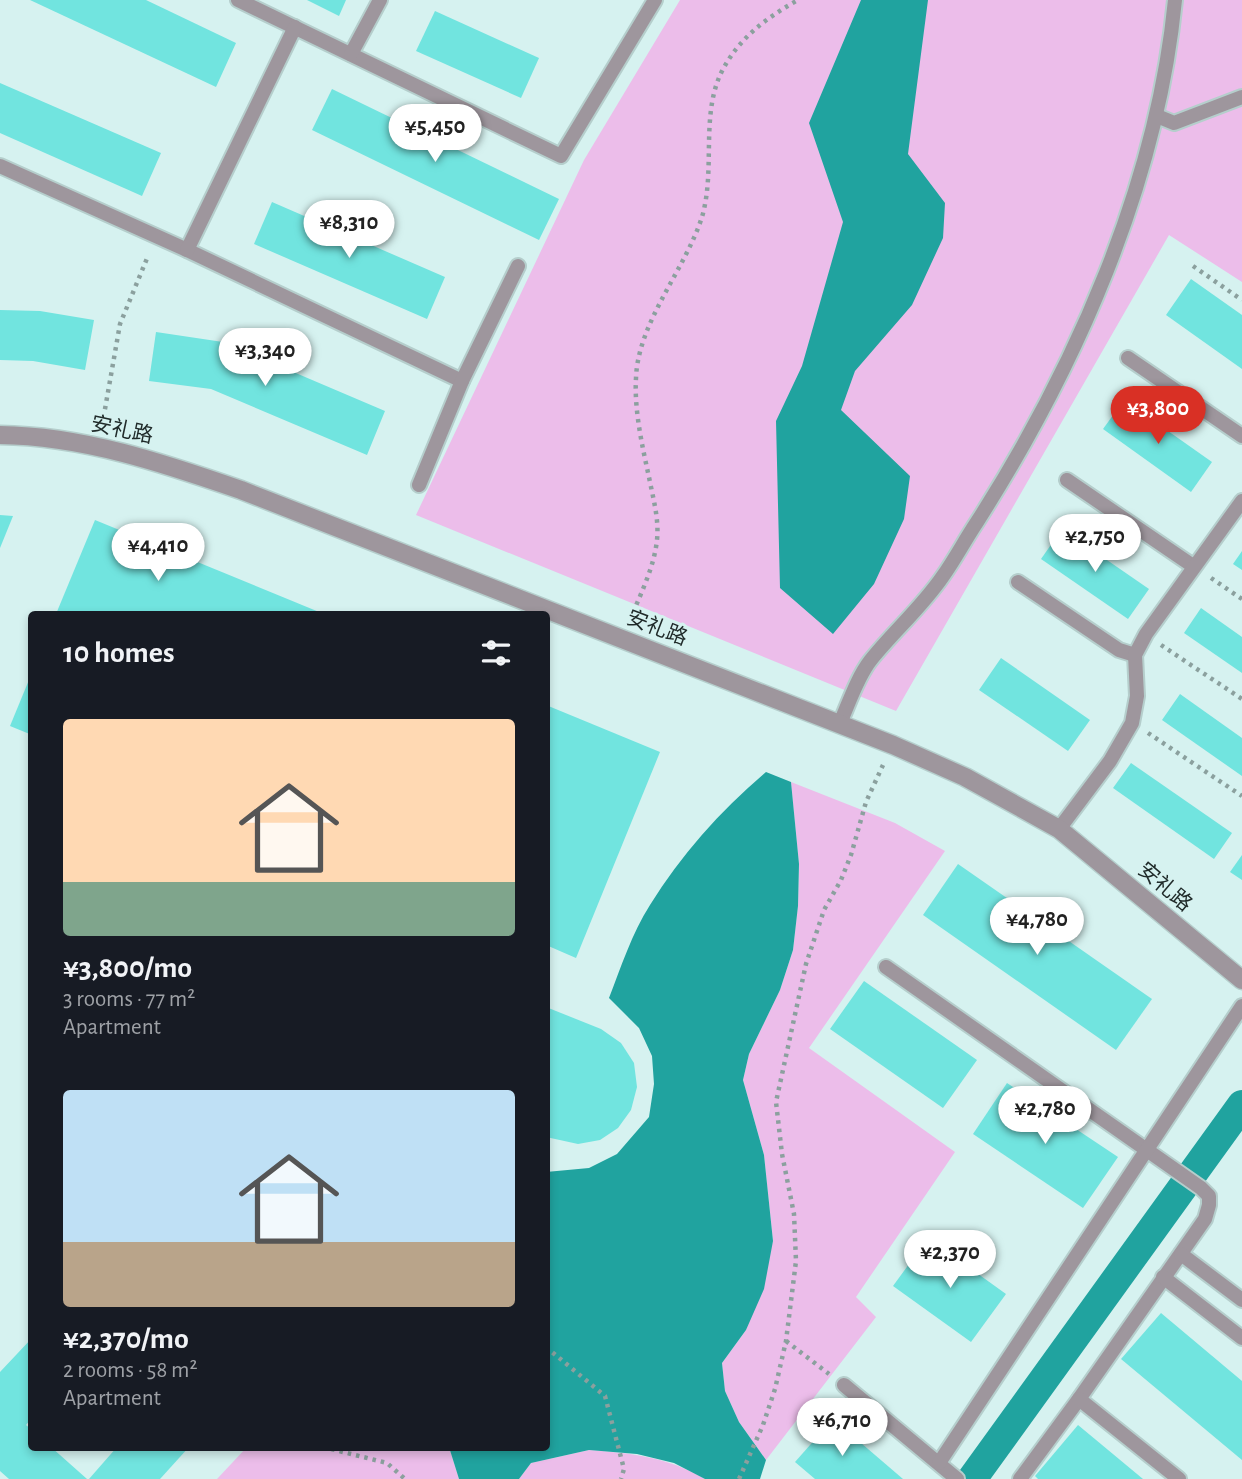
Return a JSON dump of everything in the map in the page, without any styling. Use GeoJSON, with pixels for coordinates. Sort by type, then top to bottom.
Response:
{"type":"FeatureCollection","features":[{"type":"Feature","properties":{"kind":"street","name":"安礼路"},"geometry":{"type":"LineString","coordinates":[[0,435],[22,435],[99,447],[156,461],[241,490],[840,723],[965,777],[1059,829],[1242,980]]}},
{"type":"Feature","properties":{"kind":"lane"},"geometry":{"type":"LineString","coordinates":[[238,0],[561,156],[655,0]]}},
{"type":"Feature","properties":{"kind":"lane"},"geometry":{"type":"LineString","coordinates":[[351,54],[380,0]]}},
{"type":"Feature","properties":{"kind":"lane"},"geometry":{"type":"LineString","coordinates":[[840,723],[870,661],[943,578],[1048,402],[1121,233],[1157,116],[1175,0]]}},
{"type":"Feature","properties":{"kind":"lane"},"geometry":{"type":"LineString","coordinates":[[187,250],[295,27]]}},
{"type":"Feature","properties":{"kind":"lane"},"geometry":{"type":"LineString","coordinates":[[1157,116],[1174,124],[1242,97]]}},
{"type":"Feature","properties":{"kind":"lane"},"geometry":{"type":"LineString","coordinates":[[0,166],[187,250],[462,381]]}},
{"type":"Feature","properties":{"kind":"lane"},"geometry":{"type":"LineString","coordinates":[[419,485],[462,381],[518,266]]}},
{"type":"Feature","properties":{"kind":"lane"},"geometry":{"type":"LineString","coordinates":[[1128,358],[1242,436]]}},
{"type":"Feature","properties":{"kind":"lane"},"geometry":{"type":"LineString","coordinates":[[1067,480],[1193,566]]}},
{"type":"Feature","properties":{"kind":"lane"},"geometry":{"type":"LineString","coordinates":[[1059,829],[1110,761],[1132,723],[1137,696],[1135,654],[1193,566],[1242,501]]}},
{"type":"Feature","properties":{"kind":"lane"},"geometry":{"type":"LineString","coordinates":[[1018,582],[1119,650],[1135,654]]}},
{"type":"Feature","properties":{"kind":"lane"},"geometry":{"type":"LineString","coordinates":[[886,967],[1209,1196],[1205,1219],[1020,1479]]}},
{"type":"Feature","properties":{"kind":"lane"},"geometry":{"type":"LineString","coordinates":[[939,1462],[1242,1006]]}},
{"type":"Feature","properties":{"kind":"lane"},"geometry":{"type":"LineString","coordinates":[[1181,1254],[1242,1300]]}},
{"type":"Feature","properties":{"kind":"lane"},"geometry":{"type":"LineString","coordinates":[[1163,1278],[1242,1338]]}},
{"type":"Feature","properties":{"kind":"lane"},"geometry":{"type":"LineString","coordinates":[[844,1385],[955,1478]]}},
{"type":"Feature","properties":{"kind":"lane"},"geometry":{"type":"LineString","coordinates":[[1079,1399],[1179,1479]]}},
{"type":"Feature","properties":{"kind":"path"},"geometry":{"type":"LineString","coordinates":[[624,639],[652,564],[657,540],[657,513],[637,408],[635,377],[639,354],[689,251],[702,216],[711,147],[710,115],[713,95],[723,71],[754,28],[798,0]]}},
{"type":"Feature","properties":{"kind":"path"},"geometry":{"type":"LineString","coordinates":[[99,447],[120,324],[156,236]]}},
{"type":"Feature","properties":{"kind":"path"},"geometry":{"type":"LineString","coordinates":[[1192,266],[1242,300]]}},
{"type":"Feature","properties":{"kind":"path"},"geometry":{"type":"LineString","coordinates":[[1193,566],[1242,599]]}},
{"type":"Feature","properties":{"kind":"path"},"geometry":{"type":"LineString","coordinates":[[1146,635],[1242,699]]}},
{"type":"Feature","properties":{"kind":"path"},"geometry":{"type":"LineString","coordinates":[[1132,723],[1242,796]]}},
{"type":"Feature","properties":{"kind":"path"},"geometry":{"type":"LineString","coordinates":[[738,1479],[763,1426],[775,1389],[786,1341],[796,1261],[794,1214],[782,1154],[776,1102],[806,964],[824,910],[851,855],[866,802],[892,745]]}},
{"type":"Feature","properties":{"kind":"path"},"geometry":{"type":"LineString","coordinates":[[786,1341],[844,1385]]}},
{"type":"Feature","properties":{"kind":"path"},"geometry":{"type":"LineString","coordinates":[[550,1350],[605,1396],[624,1469],[621,1479]]}},
{"type":"Feature","properties":{"kind":"path"},"geometry":{"type":"LineString","coordinates":[[339,1451],[387,1463],[405,1479]]}},
{"type":"Feature","properties":{"kind":"shaded area"},"geometry":{"type":"Polygon","coordinates":[[[680,0],[1242,0],[1242,282],[1169,235],[896,711],[416,515],[584,160],[680,0]]]}},
{"type":"Feature","properties":{"kind":"shaded area"},"geometry":{"type":"Polygon","coordinates":[[[791,782],[895,823],[945,851],[809,1048],[955,1152],[856,1297],[876,1317],[766,1460],[739,1422],[725,1391],[722,1363],[746,1330],[773,1241],[764,1155],[743,1080],[749,1054],[780,990],[793,950],[799,864],[791,782]]]}},
{"type":"Feature","properties":{"kind":"shaded area"},"geometry":{"type":"Polygon","coordinates":[[[589,1450],[649,1457],[705,1479],[519,1479],[531,1463],[589,1450]]]}},
{"type":"Feature","properties":{"kind":"shaded area"},"geometry":{"type":"Polygon","coordinates":[[[243,1451],[450,1451],[459,1479],[217,1479],[243,1451]]]}},
{"type":"Feature","properties":{"kind":"water"},"geometry":{"type":"Polygon","coordinates":[[[861,0],[928,0],[908,154],[945,203],[943,238],[912,305],[855,371],[841,410],[910,476],[904,519],[874,584],[833,634],[780,588],[776,421],[802,366],[843,222],[809,123],[861,0]]]}},
{"type":"Feature","properties":{"kind":"water"},"geometry":{"type":"Polygon","coordinates":[[[766,772],[791,782],[799,864],[793,950],[780,990],[749,1054],[743,1080],[764,1155],[773,1241],[764,1289],[746,1330],[722,1363],[725,1391],[739,1422],[766,1460],[760,1479],[705,1479],[674,1463],[637,1454],[589,1450],[531,1463],[519,1479],[459,1479],[450,1451],[550,1451],[550,1172],[589,1168],[617,1154],[649,1117],[654,1084],[652,1056],[639,1028],[609,998],[627,950],[662,886],[703,834],[766,772]]]}},
{"type":"Feature","properties":{"kind":"building"},"geometry":{"type":"Polygon","coordinates":[[[30,0],[146,0],[236,43],[216,87],[30,0]]]}},
{"type":"Feature","properties":{"kind":"building"},"geometry":{"type":"Polygon","coordinates":[[[307,0],[346,0],[339,16],[307,0]]]}},
{"type":"Feature","properties":{"kind":"building"},"geometry":{"type":"Polygon","coordinates":[[[435,11],[539,58],[521,98],[416,51],[435,11]]]}},
{"type":"Feature","properties":{"kind":"building"},"geometry":{"type":"Polygon","coordinates":[[[0,83],[161,153],[142,196],[0,133],[0,83]]]}},
{"type":"Feature","properties":{"kind":"building"},"geometry":{"type":"Polygon","coordinates":[[[332,89],[559,199],[539,240],[312,130],[332,89]]]}},
{"type":"Feature","properties":{"kind":"building"},"geometry":{"type":"Polygon","coordinates":[[[272,202],[445,277],[427,319],[254,244],[272,202]]]}},
{"type":"Feature","properties":{"kind":"building"},"geometry":{"type":"Polygon","coordinates":[[[1191,279],[1242,315],[1242,369],[1166,315],[1191,279]]]}},
{"type":"Feature","properties":{"kind":"building"},"geometry":{"type":"Polygon","coordinates":[[[0,310],[40,311],[94,320],[85,370],[33,361],[0,360],[0,310]]]}},
{"type":"Feature","properties":{"kind":"building"},"geometry":{"type":"Polygon","coordinates":[[[156,332],[223,342],[385,411],[367,455],[211,389],[149,381],[156,332]]]}},
{"type":"Feature","properties":{"kind":"building"},"geometry":{"type":"Polygon","coordinates":[[[1124,400],[1212,462],[1191,492],[1103,429],[1124,400]]]}},
{"type":"Feature","properties":{"kind":"building"},"geometry":{"type":"Polygon","coordinates":[[[0,515],[13,516],[0,548],[0,515]]]}},
{"type":"Feature","properties":{"kind":"building"},"geometry":{"type":"Polygon","coordinates":[[[95,520],[317,611],[57,611],[95,520]]]}},
{"type":"Feature","properties":{"kind":"building"},"geometry":{"type":"Polygon","coordinates":[[[1062,529],[1149,589],[1128,619],[1041,559],[1062,529]]]}},
{"type":"Feature","properties":{"kind":"building"},"geometry":{"type":"Polygon","coordinates":[[[1242,551],[1242,570],[1233,564],[1242,551]]]}},
{"type":"Feature","properties":{"kind":"building"},"geometry":{"type":"Polygon","coordinates":[[[1201,608],[1242,637],[1242,673],[1184,633],[1201,608]]]}},
{"type":"Feature","properties":{"kind":"building"},"geometry":{"type":"Polygon","coordinates":[[[1001,658],[1090,720],[1068,751],[979,690],[1001,658]]]}},
{"type":"Feature","properties":{"kind":"building"},"geometry":{"type":"Polygon","coordinates":[[[28,682],[28,733],[10,726],[28,682]]]}},
{"type":"Feature","properties":{"kind":"building"},"geometry":{"type":"Polygon","coordinates":[[[1180,694],[1242,738],[1242,776],[1162,720],[1180,694]]]}},
{"type":"Feature","properties":{"kind":"building"},"geometry":{"type":"Polygon","coordinates":[[[550,707],[660,752],[576,958],[550,947],[550,707]]]}},
{"type":"Feature","properties":{"kind":"building"},"geometry":{"type":"Polygon","coordinates":[[[1131,763],[1232,833],[1214,859],[1113,788],[1131,763]]]}},
{"type":"Feature","properties":{"kind":"building"},"geometry":{"type":"Polygon","coordinates":[[[1242,855],[1242,880],[1230,872],[1242,855]]]}},
{"type":"Feature","properties":{"kind":"building"},"geometry":{"type":"Polygon","coordinates":[[[958,864],[1152,999],[1116,1050],[923,915],[958,864]]]}},
{"type":"Feature","properties":{"kind":"building"},"geometry":{"type":"Polygon","coordinates":[[[864,981],[977,1060],[943,1108],[830,1029],[864,981]]]}},
{"type":"Feature","properties":{"kind":"building"},"geometry":{"type":"Polygon","coordinates":[[[550,1009],[601,1029],[621,1043],[634,1063],[637,1087],[631,1110],[618,1128],[600,1140],[578,1144],[550,1138],[550,1009]]]}},
{"type":"Feature","properties":{"kind":"building"},"geometry":{"type":"Polygon","coordinates":[[[1007,1083],[1118,1157],[1083,1208],[973,1134],[1007,1083]]]}},
{"type":"Feature","properties":{"kind":"building"},"geometry":{"type":"Polygon","coordinates":[[[928,1238],[1006,1294],[971,1342],[893,1286],[928,1238]]]}},
{"type":"Feature","properties":{"kind":"building"},"geometry":{"type":"Polygon","coordinates":[[[1161,1313],[1242,1381],[1242,1460],[1121,1359],[1161,1313]]]}},
{"type":"Feature","properties":{"kind":"building"},"geometry":{"type":"Polygon","coordinates":[[[28,1342],[28,1451],[56,1451],[87,1479],[9,1479],[0,1471],[0,1372],[28,1342]]]}},
{"type":"Feature","properties":{"kind":"building"},"geometry":{"type":"Polygon","coordinates":[[[833,1419],[903,1479],[815,1479],[795,1462],[833,1419]]]}},
{"type":"Feature","properties":{"kind":"building"},"geometry":{"type":"Polygon","coordinates":[[[1078,1425],[1143,1479],[1038,1479],[1035,1476],[1078,1425]]]}},
{"type":"Feature","properties":{"kind":"building"},"geometry":{"type":"Polygon","coordinates":[[[114,1451],[185,1451],[160,1479],[89,1479],[114,1451]]]}},
{"type":"Feature","properties":{"kind":"waterway"},"geometry":{"type":"LineString","coordinates":[[972,1479],[1242,1105]]}}]}
